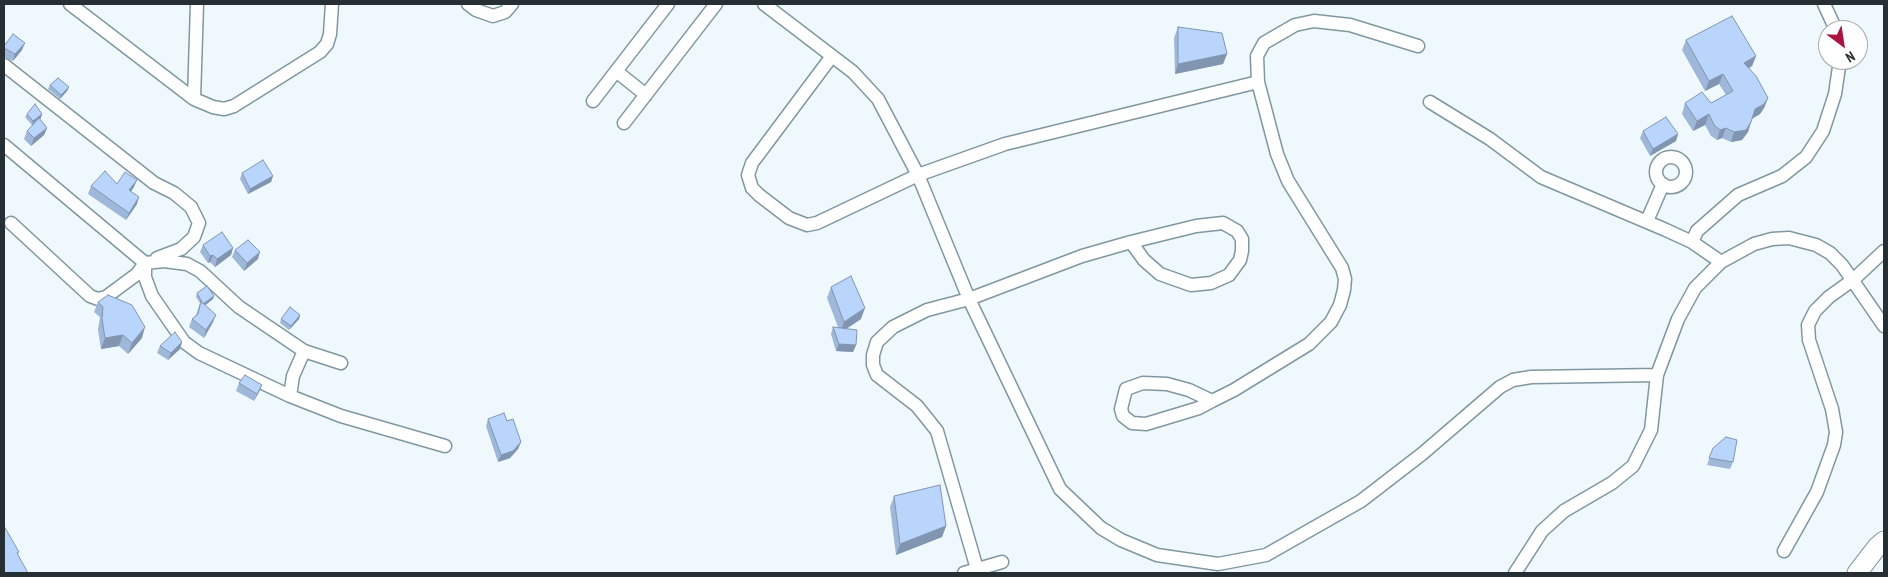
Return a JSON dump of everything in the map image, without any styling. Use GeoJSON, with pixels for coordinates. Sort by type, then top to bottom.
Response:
{"type":"FeatureCollection","features":[{"type":"Feature","properties":{"kind":"main road"},"geometry":{"type":"LineString","coordinates":[[1857,573],[1877,547],[1884,542]]}},
{"type":"Feature","properties":{"kind":"street"},"geometry":{"type":"LineString","coordinates":[[70,4],[194,99],[224,109],[234,106],[314,58],[327,44],[330,34],[332,4]]}},
{"type":"Feature","properties":{"kind":"street"},"geometry":{"type":"LineString","coordinates":[[194,99],[197,4]]}},
{"type":"Feature","properties":{"kind":"street"},"geometry":{"type":"LineString","coordinates":[[468,4],[476,10],[493,16],[505,12],[512,4]]}},
{"type":"Feature","properties":{"kind":"street"},"geometry":{"type":"LineString","coordinates":[[593,101],[668,4]]}},
{"type":"Feature","properties":{"kind":"street"},"geometry":{"type":"LineString","coordinates":[[624,123],[716,4]]}},
{"type":"Feature","properties":{"kind":"street"},"geometry":{"type":"LineString","coordinates":[[764,4],[866,84],[878,99],[918,175],[970,299],[1060,489],[1086,516],[1121,540],[1157,555],[1218,564],[1266,555],[1361,501],[1422,454],[1500,387],[1513,380],[1531,377],[1657,375]]}},
{"type":"Feature","properties":{"kind":"street"},"geometry":{"type":"LineString","coordinates":[[1824,4],[1831,20]]}},
{"type":"Feature","properties":{"kind":"street"},"geometry":{"type":"LineString","coordinates":[[1212,401],[1189,390],[1167,384],[1143,383],[1126,389],[1121,408],[1123,416],[1132,423],[1146,424],[1212,401],[1234,390],[1309,344],[1331,322],[1340,305],[1344,290],[1345,279],[1342,268],[1288,181],[1267,123],[1258,82],[1257,56],[1264,43],[1295,25],[1314,21],[1350,26],[1418,46]]}},
{"type":"Feature","properties":{"kind":"street"},"geometry":{"type":"LineString","coordinates":[[832,56],[752,163],[748,175],[752,188],[789,218],[807,225],[817,223],[918,175],[979,152],[1041,134],[1258,82]]}},
{"type":"Feature","properties":{"kind":"street"},"geometry":{"type":"LineString","coordinates":[[4,65],[154,183],[174,193],[191,207],[198,223],[194,236],[181,250],[145,263],[137,274],[123,285],[106,297],[98,299],[90,296],[11,223]]}},
{"type":"Feature","properties":{"kind":"street"},"geometry":{"type":"LineString","coordinates":[[1692,242],[1697,231],[1738,195],[1782,176],[1806,157],[1822,131],[1835,94],[1839,70]]}},
{"type":"Feature","properties":{"kind":"street"},"geometry":{"type":"LineString","coordinates":[[616,71],[646,95]]}},
{"type":"Feature","properties":{"kind":"street"},"geometry":{"type":"LineString","coordinates":[[1430,102],[1490,140],[1541,177],[1692,242],[1721,262]]}},
{"type":"Feature","properties":{"kind":"street"},"geometry":{"type":"LineString","coordinates":[[4,145],[145,263],[164,261],[186,264],[195,268],[239,306],[304,351],[340,363]]}},
{"type":"Feature","properties":{"kind":"street"},"geometry":{"type":"LineString","coordinates":[[1647,221],[1663,184]]}},
{"type":"Feature","properties":{"kind":"street"},"geometry":{"type":"LineString","coordinates":[[977,569],[937,431],[917,406],[877,375],[873,366],[877,342],[893,327],[927,310],[970,299],[1082,256],[1131,242],[1196,226],[1223,223],[1237,231],[1242,239],[1242,251],[1240,260],[1229,275],[1212,283],[1191,285],[1160,274],[1137,251],[1131,242]]}},
{"type":"Feature","properties":{"kind":"street"},"geometry":{"type":"LineString","coordinates":[[1515,573],[1542,531],[1564,511],[1612,483],[1633,466],[1651,430],[1657,375],[1678,319],[1695,288],[1721,262],[1754,244],[1789,238],[1816,245],[1830,253],[1854,280],[1883,322]]}},
{"type":"Feature","properties":{"kind":"street"},"geometry":{"type":"LineString","coordinates":[[1784,552],[1817,492],[1834,445],[1836,432],[1832,409],[1809,340],[1808,325],[1815,311],[1829,296],[1854,280],[1884,251]]}},
{"type":"Feature","properties":{"kind":"street"},"geometry":{"type":"LineString","coordinates":[[145,263],[145,277],[148,288],[184,342],[199,353],[290,396],[341,416],[445,446]]}},
{"type":"Feature","properties":{"kind":"street"},"geometry":{"type":"LineString","coordinates":[[290,396],[293,376],[304,351]]}},
{"type":"Feature","properties":{"kind":"street"},"geometry":{"type":"LineString","coordinates":[[964,573],[1002,562]]}},
{"type":"Feature","properties":{"kind":"building"},"geometry":{"type":"Polygon","coordinates":[[[1732,16],[1756,56],[1744,63],[1756,76],[1768,98],[1764,104],[1755,109],[1746,130],[1734,132],[1726,128],[1720,130],[1714,125],[1709,114],[1697,121],[1685,103],[1702,92],[1711,103],[1733,91],[1723,74],[1709,81],[1686,40],[1732,16]]]}},
{"type":"Feature","properties":{"kind":"building"},"geometry":{"type":"Polygon","coordinates":[[[1178,27],[1222,33],[1227,54],[1178,64],[1178,27]]]}},
{"type":"Feature","properties":{"kind":"building"},"geometry":{"type":"Polygon","coordinates":[[[13,34],[25,43],[15,54],[4,48],[13,34]]]}},
{"type":"Feature","properties":{"kind":"building"},"geometry":{"type":"Polygon","coordinates":[[[58,78],[69,87],[61,95],[50,85],[58,78]]]}},
{"type":"Feature","properties":{"kind":"building"},"geometry":{"type":"Polygon","coordinates":[[[35,104],[42,114],[33,121],[27,114],[35,104]]]}},
{"type":"Feature","properties":{"kind":"building"},"geometry":{"type":"Polygon","coordinates":[[[1666,117],[1678,134],[1653,149],[1643,131],[1666,117]]]}},
{"type":"Feature","properties":{"kind":"building"},"geometry":{"type":"Polygon","coordinates":[[[39,118],[47,128],[34,138],[27,131],[39,118]]]}},
{"type":"Feature","properties":{"kind":"building"},"geometry":{"type":"Polygon","coordinates":[[[263,160],[273,176],[250,189],[242,173],[263,160]]]}},
{"type":"Feature","properties":{"kind":"building"},"geometry":{"type":"Polygon","coordinates":[[[105,171],[117,184],[125,172],[137,180],[129,190],[139,197],[129,213],[91,186],[105,171]]]}},
{"type":"Feature","properties":{"kind":"building"},"geometry":{"type":"Polygon","coordinates":[[[222,232],[233,248],[217,259],[213,255],[210,256],[203,245],[222,232]]]}},
{"type":"Feature","properties":{"kind":"building"},"geometry":{"type":"Polygon","coordinates":[[[248,240],[260,252],[247,263],[235,250],[248,240]]]}},
{"type":"Feature","properties":{"kind":"building"},"geometry":{"type":"Polygon","coordinates":[[[851,276],[865,308],[844,322],[831,287],[851,276]]]}},
{"type":"Feature","properties":{"kind":"building"},"geometry":{"type":"Polygon","coordinates":[[[207,286],[214,296],[203,304],[197,293],[207,286]]]}},
{"type":"Feature","properties":{"kind":"building"},"geometry":{"type":"Polygon","coordinates":[[[108,295],[132,305],[145,327],[132,343],[123,335],[105,338],[102,319],[103,307],[98,302],[108,295]]]}},
{"type":"Feature","properties":{"kind":"building"},"geometry":{"type":"Polygon","coordinates":[[[201,301],[216,315],[206,330],[192,319],[198,314],[201,301]]]}},
{"type":"Feature","properties":{"kind":"building"},"geometry":{"type":"Polygon","coordinates":[[[290,307],[300,315],[291,326],[281,319],[290,307]]]}},
{"type":"Feature","properties":{"kind":"building"},"geometry":{"type":"Polygon","coordinates":[[[833,327],[857,330],[856,345],[839,344],[833,327]]]}},
{"type":"Feature","properties":{"kind":"building"},"geometry":{"type":"Polygon","coordinates":[[[175,332],[182,342],[171,353],[160,346],[175,332]]]}},
{"type":"Feature","properties":{"kind":"building"},"geometry":{"type":"Polygon","coordinates":[[[245,375],[262,385],[257,394],[239,383],[245,375]]]}},
{"type":"Feature","properties":{"kind":"building"},"geometry":{"type":"Polygon","coordinates":[[[504,413],[507,421],[513,419],[521,442],[513,451],[501,455],[488,419],[504,413]]]}},
{"type":"Feature","properties":{"kind":"building"},"geometry":{"type":"Polygon","coordinates":[[[1726,437],[1737,440],[1733,462],[1709,458],[1713,448],[1726,437]]]}},
{"type":"Feature","properties":{"kind":"building"},"geometry":{"type":"Polygon","coordinates":[[[940,485],[946,526],[900,544],[894,496],[940,485]]]}},
{"type":"Feature","properties":{"kind":"building"},"geometry":{"type":"Polygon","coordinates":[[[4,526],[19,552],[17,553],[28,573],[4,573],[4,526]]]}}]}
